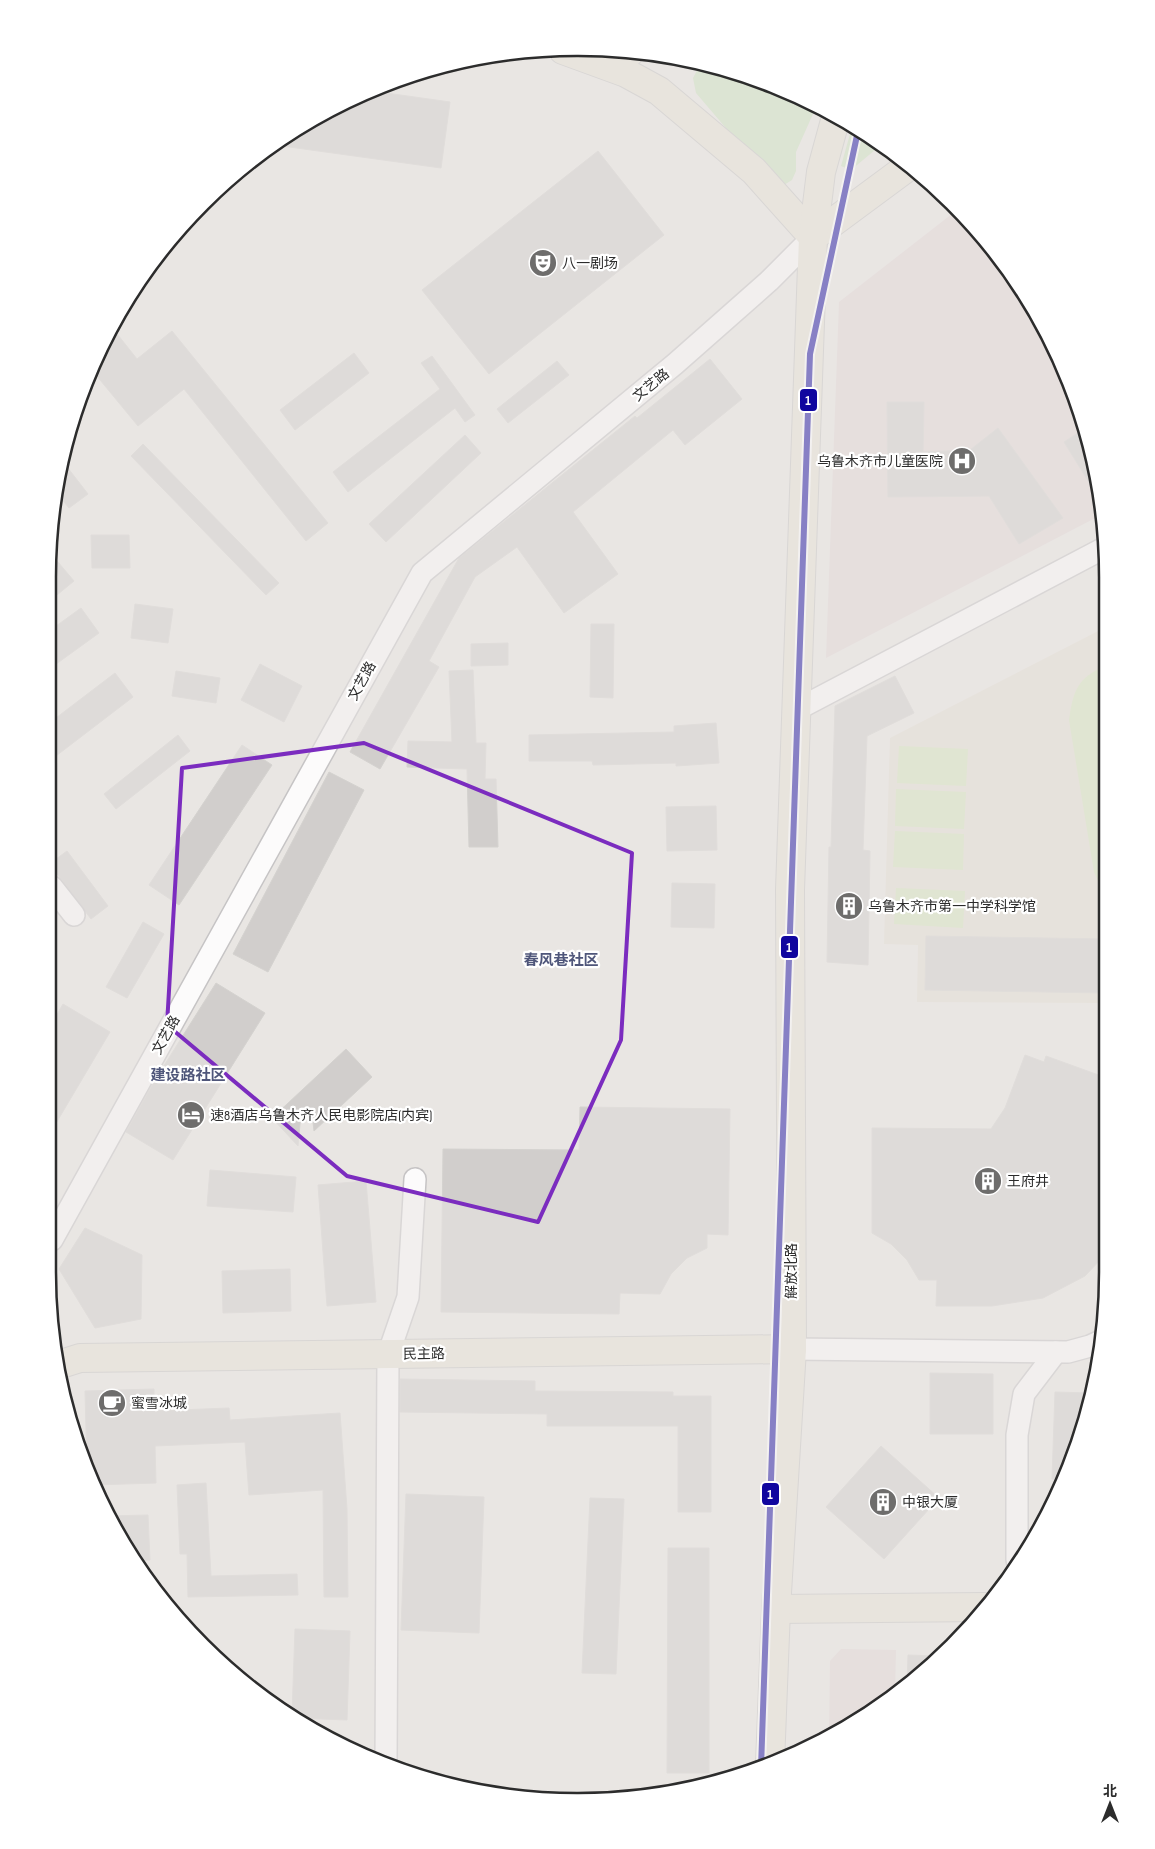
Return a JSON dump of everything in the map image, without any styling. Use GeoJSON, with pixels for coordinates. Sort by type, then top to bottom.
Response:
{"type":"FeatureCollection","features":[{"type":"Feature","properties":{"kind":"main road"},"geometry":{"type":"LineString","coordinates":[[599,57],[628,62],[754,172],[813,237],[903,171]]}},
{"type":"Feature","properties":{"kind":"main road","name":"解放北路"},"geometry":{"type":"LineString","coordinates":[[770,1756],[776,1609],[792,1349],[790,890],[813,237],[821,172],[834,124]]}},
{"type":"Feature","properties":{"kind":"main road","name":"民主路"},"geometry":{"type":"LineString","coordinates":[[64,1363],[80,1358],[792,1349]]}},
{"type":"Feature","properties":{"kind":"main road"},"geometry":{"type":"LineString","coordinates":[[776,1609],[975,1608]]}},
{"type":"Feature","properties":{"kind":"street","name":"文艺路"},"geometry":{"type":"LineString","coordinates":[[56,1233],[422,573],[675,364],[769,281],[813,237]]}},
{"type":"Feature","properties":{"kind":"street"},"geometry":{"type":"LineString","coordinates":[[796,710],[1098,551]]}},
{"type":"Feature","properties":{"kind":"street"},"geometry":{"type":"LineString","coordinates":[[56,892],[74,915]]}},
{"type":"Feature","properties":{"kind":"street"},"geometry":{"type":"LineString","coordinates":[[386,1756],[388,1355],[408,1297],[414,1179]]}},
{"type":"Feature","properties":{"kind":"street"},"geometry":{"type":"LineString","coordinates":[[792,1349],[1068,1352],[1093,1344]]}},
{"type":"Feature","properties":{"kind":"street"},"geometry":{"type":"LineString","coordinates":[[1017,1551],[1017,1435],[1024,1394],[1056,1352]]}},
{"type":"Feature","properties":{"kind":"highlighted area"},"geometry":{"type":"Polygon","coordinates":[[[364,743],[632,853],[621,1040],[538,1222],[347,1176],[167,1025],[182,768],[364,743]]]}},
{"type":"Feature","properties":{"kind":"shaded area","name":"乌鲁木齐市儿童医院"},"geometry":{"type":"Polygon","coordinates":[[[951,215],[991,260],[1011,288],[1045,347],[1071,410],[1081,443],[1089,476],[1095,518],[826,658],[839,302],[951,215]]]}},
{"type":"Feature","properties":{"kind":"shaded area"},"geometry":{"type":"Polygon","coordinates":[[[1099,631],[1099,1003],[917,1002],[918,945],[884,944],[890,738],[1099,631]]]}},
{"type":"Feature","properties":{"kind":"shaded area"},"geometry":{"type":"Polygon","coordinates":[[[841,1649],[896,1650],[895,1685],[867,1705],[829,1728],[830,1661],[841,1649]]]}},
{"type":"Feature","properties":{"kind":"green space"},"geometry":{"type":"Polygon","coordinates":[[[697,70],[712,74],[777,96],[813,113],[796,152],[796,171],[792,180],[784,185],[771,181],[696,93],[693,78],[697,70]]]}},
{"type":"Feature","properties":{"kind":"green space"},"geometry":{"type":"Polygon","coordinates":[[[850,134],[875,150],[851,170],[841,166],[850,134]]]}},
{"type":"Feature","properties":{"kind":"green space"},"geometry":{"type":"Polygon","coordinates":[[[1099,669],[1099,883],[1094,872],[1069,720],[1072,701],[1078,687],[1099,669]]]}},
{"type":"Feature","properties":{"kind":"green space"},"geometry":{"type":"Polygon","coordinates":[[[899,746],[968,749],[966,786],[897,783],[899,746]]]}},
{"type":"Feature","properties":{"kind":"green space"},"geometry":{"type":"Polygon","coordinates":[[[896,789],[966,792],[964,829],[895,826],[896,789]]]}},
{"type":"Feature","properties":{"kind":"green space"},"geometry":{"type":"Polygon","coordinates":[[[895,831],[964,834],[963,870],[893,867],[895,831]]]}},
{"type":"Feature","properties":{"kind":"green space"},"geometry":{"type":"Polygon","coordinates":[[[896,888],[965,891],[963,928],[894,924],[896,888]]]}},
{"type":"Feature","properties":{"kind":"building"},"geometry":{"type":"Polygon","coordinates":[[[386,93],[450,102],[441,168],[285,146],[347,110],[386,93]]]}},
{"type":"Feature","properties":{"kind":"building","name":"八一剧场"},"geometry":{"type":"Polygon","coordinates":[[[598,151],[664,235],[489,374],[422,290],[598,151]]]}},
{"type":"Feature","properties":{"kind":"building"},"geometry":{"type":"Polygon","coordinates":[[[172,331],[328,523],[306,541],[184,389],[138,426],[97,376],[117,334],[137,359],[172,331]]]}},
{"type":"Feature","properties":{"kind":"building"},"geometry":{"type":"Polygon","coordinates":[[[354,353],[369,373],[295,430],[280,410],[354,353]]]}},
{"type":"Feature","properties":{"kind":"building"},"geometry":{"type":"Polygon","coordinates":[[[432,356],[475,415],[465,422],[455,408],[348,492],[333,472],[440,389],[421,363],[432,356]]]}},
{"type":"Feature","properties":{"kind":"building"},"geometry":{"type":"Polygon","coordinates":[[[710,359],[742,399],[685,445],[673,430],[573,512],[618,574],[564,613],[517,547],[475,577],[429,661],[439,667],[380,769],[350,752],[459,558],[635,416],[637,418],[710,359]]]}},
{"type":"Feature","properties":{"kind":"building"},"geometry":{"type":"Polygon","coordinates":[[[557,361],[569,375],[508,423],[497,409],[557,361]]]}},
{"type":"Feature","properties":{"kind":"building"},"geometry":{"type":"Polygon","coordinates":[[[887,402],[924,402],[923,452],[970,450],[998,428],[1063,518],[1019,544],[989,496],[888,497],[887,402]]]}},
{"type":"Feature","properties":{"kind":"building"},"geometry":{"type":"Polygon","coordinates":[[[1078,433],[1090,484],[1064,442],[1078,433]]]}},
{"type":"Feature","properties":{"kind":"building"},"geometry":{"type":"Polygon","coordinates":[[[465,435],[481,453],[386,542],[369,524],[465,435]]]}},
{"type":"Feature","properties":{"kind":"building"},"geometry":{"type":"Polygon","coordinates":[[[143,444],[279,583],[266,595],[131,456],[143,444]]]}},
{"type":"Feature","properties":{"kind":"building"},"geometry":{"type":"Polygon","coordinates":[[[68,468],[88,494],[69,508],[62,500],[68,468]]]}},
{"type":"Feature","properties":{"kind":"building"},"geometry":{"type":"Polygon","coordinates":[[[91,535],[129,535],[130,568],[92,568],[91,535]]]}},
{"type":"Feature","properties":{"kind":"building"},"geometry":{"type":"Polygon","coordinates":[[[57,560],[74,581],[56,596],[57,560]]]}},
{"type":"Feature","properties":{"kind":"building"},"geometry":{"type":"Polygon","coordinates":[[[135,604],[173,609],[168,643],[131,638],[135,604]]]}},
{"type":"Feature","properties":{"kind":"building"},"geometry":{"type":"Polygon","coordinates":[[[81,608],[99,633],[56,664],[56,626],[81,608]]]}},
{"type":"Feature","properties":{"kind":"building"},"geometry":{"type":"Polygon","coordinates":[[[591,624],[614,624],[613,698],[590,697],[591,624]]]}},
{"type":"Feature","properties":{"kind":"building"},"geometry":{"type":"Polygon","coordinates":[[[508,643],[508,665],[471,666],[471,644],[508,643]]]}},
{"type":"Feature","properties":{"kind":"building"},"geometry":{"type":"Polygon","coordinates":[[[260,664],[302,686],[284,722],[241,700],[260,664]]]}},
{"type":"Feature","properties":{"kind":"building"},"geometry":{"type":"Polygon","coordinates":[[[473,670],[476,743],[486,743],[485,779],[496,779],[498,847],[469,847],[467,769],[407,767],[408,741],[452,742],[449,671],[473,670]]]}},
{"type":"Feature","properties":{"kind":"building"},"geometry":{"type":"Polygon","coordinates":[[[176,671],[220,678],[216,703],[172,696],[176,671]]]}},
{"type":"Feature","properties":{"kind":"building"},"geometry":{"type":"Polygon","coordinates":[[[115,673],[133,697],[56,756],[56,718],[115,673]]]}},
{"type":"Feature","properties":{"kind":"building"},"geometry":{"type":"Polygon","coordinates":[[[895,676],[914,713],[867,736],[863,850],[870,851],[868,965],[827,962],[829,847],[831,847],[835,706],[895,676]]]}},
{"type":"Feature","properties":{"kind":"building"},"geometry":{"type":"Polygon","coordinates":[[[716,723],[719,763],[676,766],[676,763],[593,765],[592,761],[529,761],[529,735],[674,732],[674,726],[716,723]]]}},
{"type":"Feature","properties":{"kind":"building"},"geometry":{"type":"Polygon","coordinates":[[[178,735],[190,751],[116,809],[104,794],[178,735]]]}},
{"type":"Feature","properties":{"kind":"building"},"geometry":{"type":"Polygon","coordinates":[[[242,745],[272,765],[179,905],[149,885],[242,745]]]}},
{"type":"Feature","properties":{"kind":"building"},"geometry":{"type":"Polygon","coordinates":[[[329,772],[364,790],[268,972],[233,954],[329,772]]]}},
{"type":"Feature","properties":{"kind":"building"},"geometry":{"type":"Polygon","coordinates":[[[716,806],[717,850],[667,851],[666,807],[716,806]]]}},
{"type":"Feature","properties":{"kind":"building"},"geometry":{"type":"Polygon","coordinates":[[[67,851],[108,906],[91,919],[56,872],[56,859],[67,851]]]}},
{"type":"Feature","properties":{"kind":"building"},"geometry":{"type":"Polygon","coordinates":[[[672,883],[715,884],[714,928],[671,927],[672,883]]]}},
{"type":"Feature","properties":{"kind":"building"},"geometry":{"type":"Polygon","coordinates":[[[143,922],[164,934],[127,998],[106,987],[143,922]]]}},
{"type":"Feature","properties":{"kind":"building"},"geometry":{"type":"Polygon","coordinates":[[[926,936],[1099,939],[1099,993],[925,990],[926,936]]]}},
{"type":"Feature","properties":{"kind":"building"},"geometry":{"type":"Polygon","coordinates":[[[216,983],[265,1013],[173,1160],[126,1132],[155,1080],[216,983]]]}},
{"type":"Feature","properties":{"kind":"building"},"geometry":{"type":"Polygon","coordinates":[[[63,1004],[110,1032],[56,1123],[56,1016],[63,1004]]]}},
{"type":"Feature","properties":{"kind":"building"},"geometry":{"type":"Polygon","coordinates":[[[346,1049],[372,1077],[314,1131],[312,1113],[301,1113],[298,1146],[272,1118],[346,1049]]]}},
{"type":"Feature","properties":{"kind":"building","name":"王府井"},"geometry":{"type":"Polygon","coordinates":[[[1025,1055],[1044,1062],[1046,1056],[1099,1075],[1099,1261],[1085,1276],[1043,1298],[992,1306],[936,1306],[937,1280],[919,1280],[907,1260],[891,1244],[872,1233],[872,1128],[991,1129],[1005,1108],[1025,1055]]]}},
{"type":"Feature","properties":{"kind":"building"},"geometry":{"type":"Polygon","coordinates":[[[580,1107],[730,1109],[728,1235],[707,1234],[707,1248],[687,1258],[671,1274],[660,1294],[620,1293],[619,1314],[441,1312],[443,1149],[579,1150],[580,1107]]]}},
{"type":"Feature","properties":{"kind":"building"},"geometry":{"type":"Polygon","coordinates":[[[210,1170],[296,1177],[293,1212],[207,1206],[210,1170]]]}},
{"type":"Feature","properties":{"kind":"building"},"geometry":{"type":"Polygon","coordinates":[[[366,1181],[376,1302],[327,1306],[318,1185],[366,1181]]]}},
{"type":"Feature","properties":{"kind":"building"},"geometry":{"type":"Polygon","coordinates":[[[85,1228],[142,1255],[141,1319],[95,1328],[59,1269],[85,1228]]]}},
{"type":"Feature","properties":{"kind":"building"},"geometry":{"type":"Polygon","coordinates":[[[290,1269],[291,1311],[223,1313],[222,1271],[290,1269]]]}},
{"type":"Feature","properties":{"kind":"building"},"geometry":{"type":"Polygon","coordinates":[[[930,1373],[993,1374],[993,1434],[930,1434],[930,1373]]]}},
{"type":"Feature","properties":{"kind":"building"},"geometry":{"type":"Polygon","coordinates":[[[400,1379],[535,1381],[535,1391],[673,1392],[673,1396],[711,1396],[711,1512],[678,1512],[678,1426],[547,1426],[547,1414],[400,1412],[400,1379]]]}},
{"type":"Feature","properties":{"kind":"building"},"geometry":{"type":"Polygon","coordinates":[[[154,1389],[154,1411],[229,1408],[230,1420],[340,1413],[347,1509],[348,1597],[324,1597],[323,1490],[249,1495],[245,1442],[155,1446],[156,1483],[102,1485],[86,1445],[85,1391],[154,1389]]]}},
{"type":"Feature","properties":{"kind":"building"},"geometry":{"type":"Polygon","coordinates":[[[1055,1392],[1084,1393],[1071,1439],[1055,1479],[1052,1479],[1055,1392]]]}},
{"type":"Feature","properties":{"kind":"building","name":"中银大厦"},"geometry":{"type":"Polygon","coordinates":[[[881,1446],[939,1498],[884,1559],[826,1507],[881,1446]]]}},
{"type":"Feature","properties":{"kind":"building"},"geometry":{"type":"Polygon","coordinates":[[[206,1483],[211,1576],[297,1574],[298,1595],[188,1597],[187,1554],[180,1554],[177,1485],[206,1483]]]}},
{"type":"Feature","properties":{"kind":"building"},"geometry":{"type":"Polygon","coordinates":[[[406,1494],[484,1497],[479,1633],[401,1630],[406,1494]]]}},
{"type":"Feature","properties":{"kind":"building"},"geometry":{"type":"Polygon","coordinates":[[[590,1498],[624,1499],[616,1674],[582,1673],[590,1498]]]}},
{"type":"Feature","properties":{"kind":"building"},"geometry":{"type":"Polygon","coordinates":[[[148,1515],[150,1560],[144,1560],[117,1516],[148,1515]]]}},
{"type":"Feature","properties":{"kind":"building"},"geometry":{"type":"Polygon","coordinates":[[[668,1548],[709,1548],[709,1773],[667,1773],[668,1548]]]}},
{"type":"Feature","properties":{"kind":"building"},"geometry":{"type":"Polygon","coordinates":[[[295,1629],[350,1631],[347,1720],[310,1719],[292,1708],[295,1629]]]}},
{"type":"Feature","properties":{"kind":"building"},"geometry":{"type":"Polygon","coordinates":[[[908,1655],[929,1656],[921,1663],[907,1675],[908,1655]]]}},
{"type":"Feature","properties":{"kind":"transit line","name":"1"},"geometry":{"type":"LineString","coordinates":[[761,1759],[810,354],[857,138]]}},
{"type":"Feature","properties":{"kind":"place","name":"八一剧场"},"geometry":{"type":"Point","coordinates":[543,263]}},
{"type":"Feature","properties":{"kind":"place","name":"乌鲁木齐市儿童医院"},"geometry":{"type":"Point","coordinates":[962,461]}},
{"type":"Feature","properties":{"kind":"place","name":"乌鲁木齐市第一中学科学馆"},"geometry":{"type":"Point","coordinates":[849,906]}},
{"type":"Feature","properties":{"kind":"place","name":"速8酒店乌鲁木齐人民电影院店(内宾)"},"geometry":{"type":"Point","coordinates":[191,1115]}},
{"type":"Feature","properties":{"kind":"place","name":"王府井"},"geometry":{"type":"Point","coordinates":[988,1181]}},
{"type":"Feature","properties":{"kind":"place","name":"蜜雪冰城"},"geometry":{"type":"Point","coordinates":[112,1403]}},
{"type":"Feature","properties":{"kind":"place","name":"中银大厦"},"geometry":{"type":"Point","coordinates":[883,1502]}},
{"type":"Feature","properties":{"kind":"district","name":"春风巷社区"},"geometry":{"type":"Point","coordinates":[561,960]}},
{"type":"Feature","properties":{"kind":"district","name":"建设路社区"},"geometry":{"type":"Point","coordinates":[188,1075]}}]}
